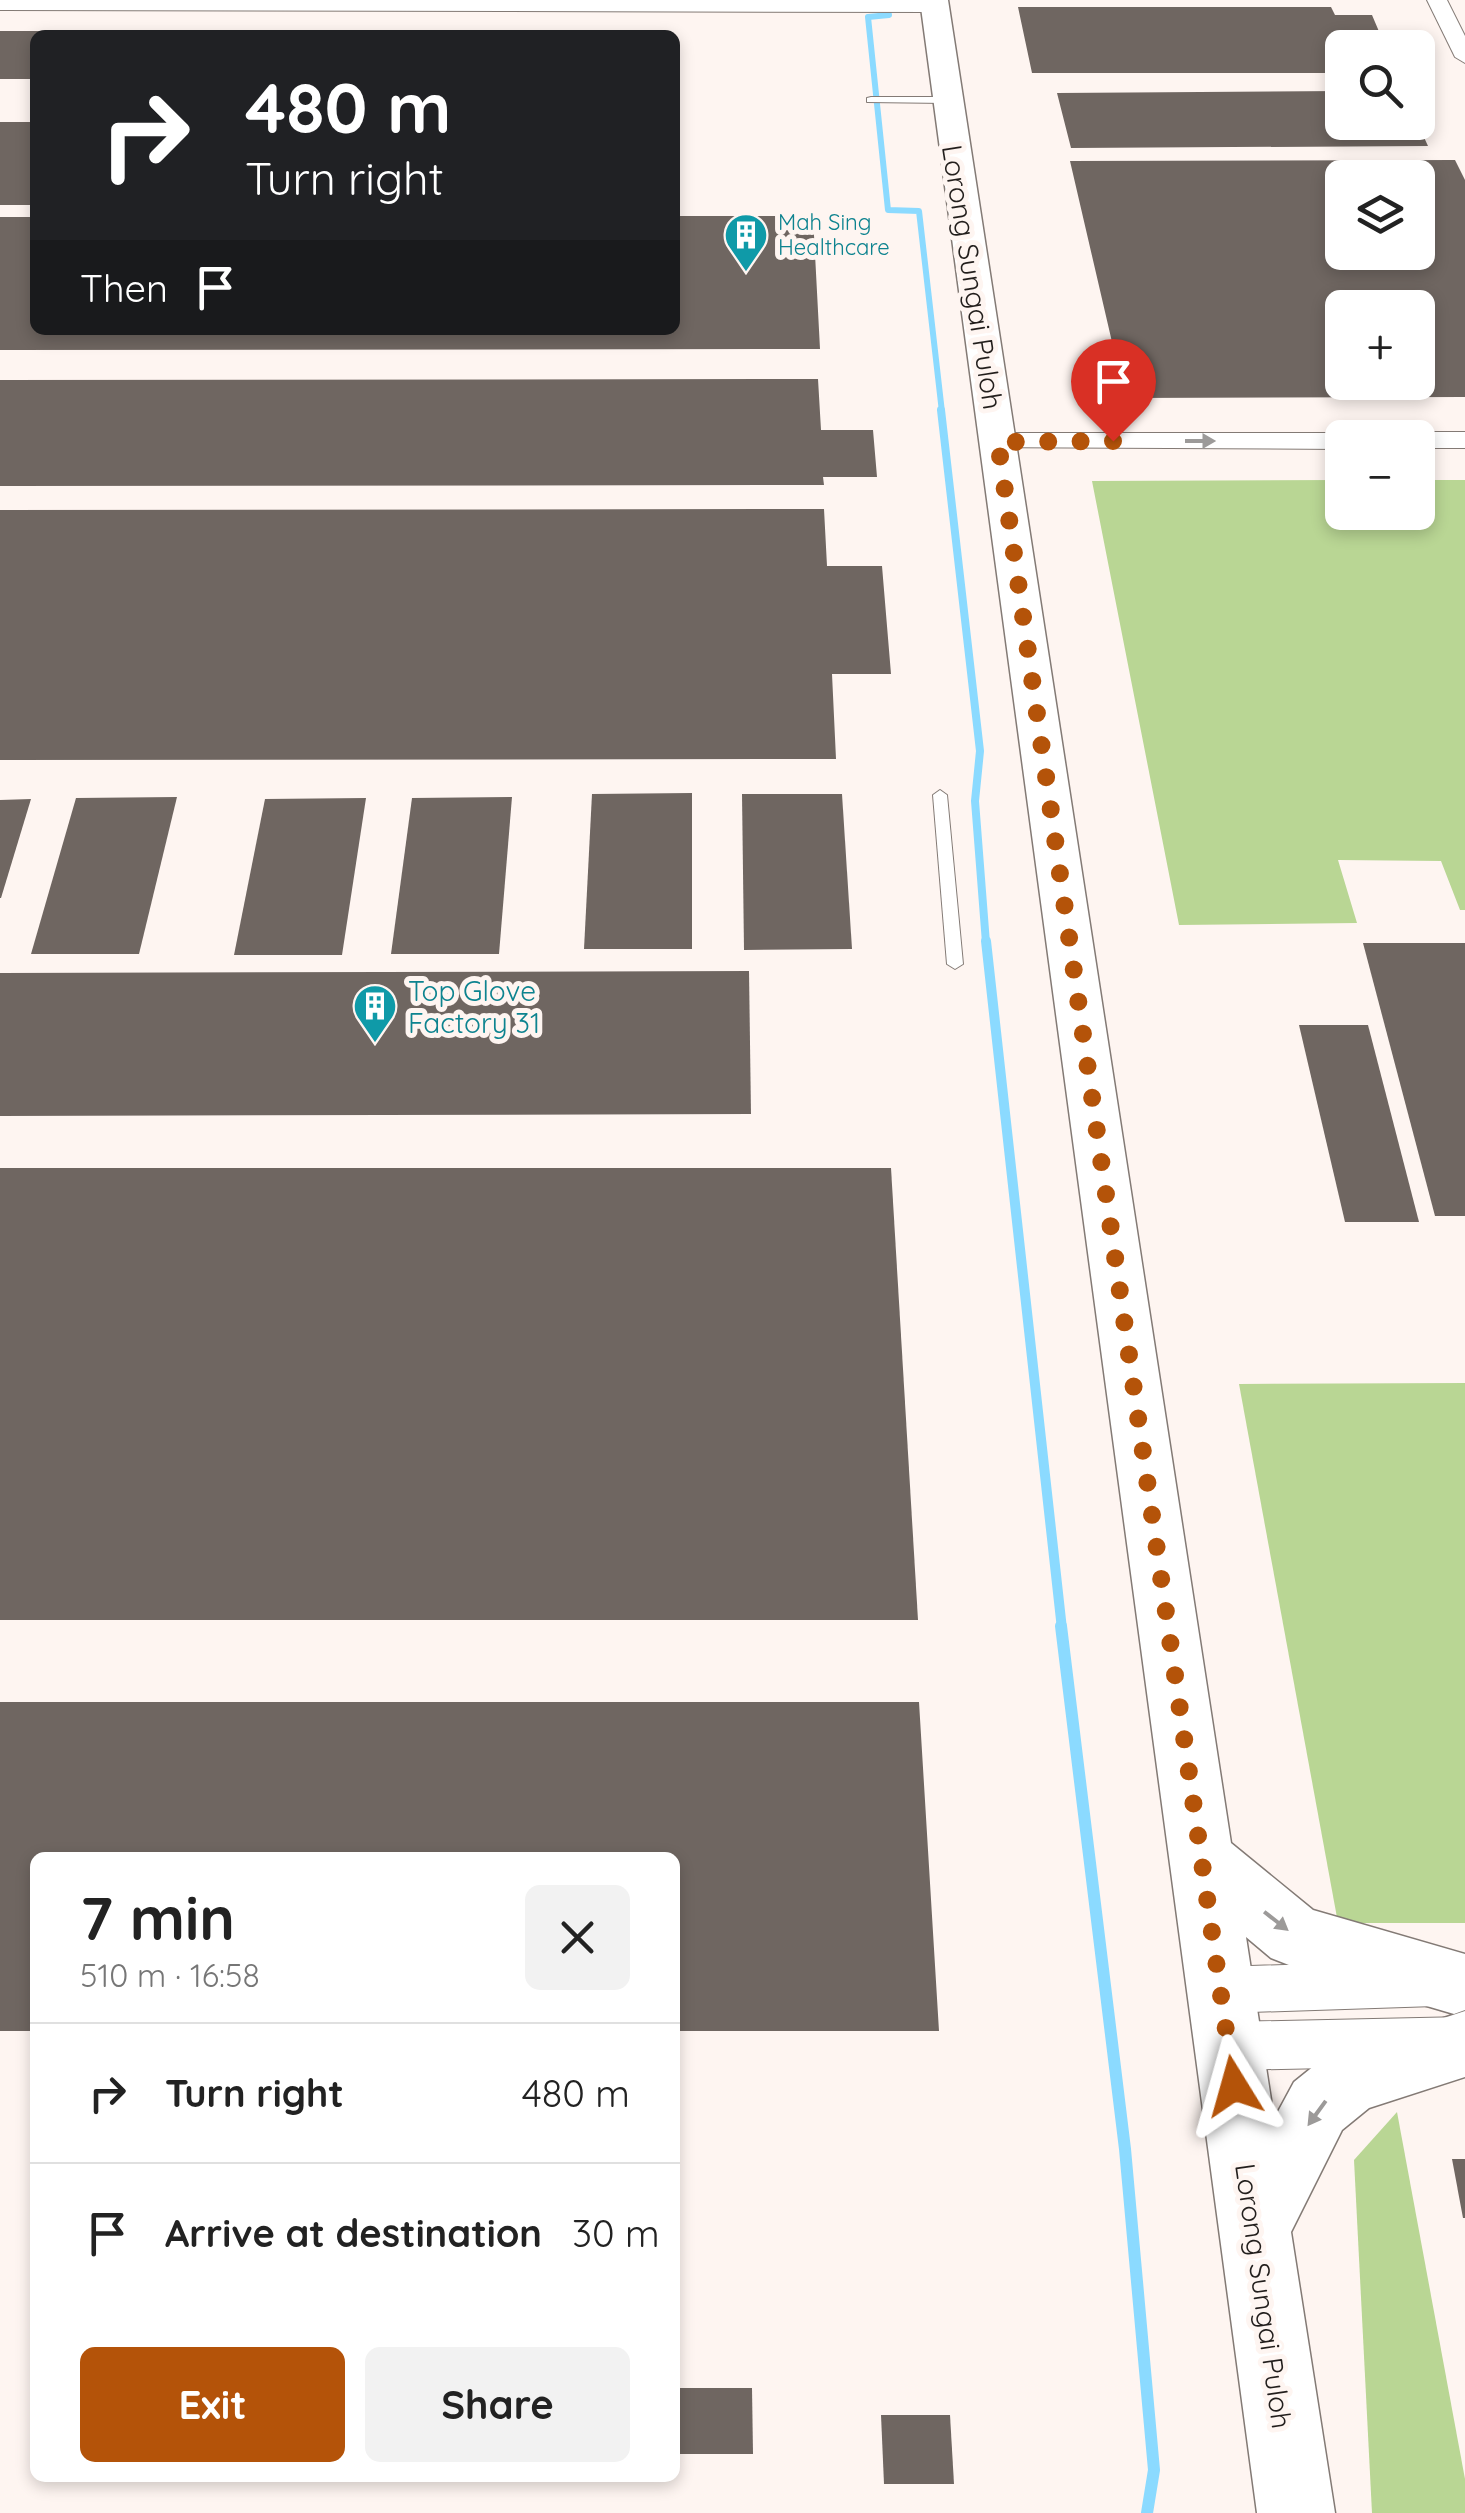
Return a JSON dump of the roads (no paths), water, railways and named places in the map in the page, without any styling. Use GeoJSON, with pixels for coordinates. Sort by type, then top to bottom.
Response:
{"type":"FeatureCollection","features":[{"type":"Feature","properties":{"kind":"street"},"geometry":{"type":"LineString","coordinates":[[1437,0],[1465,57]]}},
{"type":"Feature","properties":{"kind":"street"},"geometry":{"type":"LineString","coordinates":[[0,4],[924,4]]}},
{"type":"Feature","properties":{"kind":"street","name":"Lorong Sungai Puloh"},"geometry":{"type":"LineString","coordinates":[[924,4],[926,100],[1000,454],[1296,2513]]}},
{"type":"Feature","properties":{"kind":"street"},"geometry":{"type":"LineString","coordinates":[[1435,440],[1465,440]]}},
{"type":"Feature","properties":{"kind":"street"},"geometry":{"type":"LineString","coordinates":[[1000,454],[1325,441]]}},
{"type":"Feature","properties":{"kind":"street"},"geometry":{"type":"LineString","coordinates":[[1000,454],[1325,464]]}},
{"type":"Feature","properties":{"kind":"street"},"geometry":{"type":"LineString","coordinates":[[1435,465],[1465,465]]}},
{"type":"Feature","properties":{"kind":"street"},"geometry":{"type":"LineString","coordinates":[[1202,1858],[1294,1936],[1462,2013]]}},
{"type":"Feature","properties":{"kind":"street"},"geometry":{"type":"LineString","coordinates":[[1220,1990],[1462,2013]]}},
{"type":"Feature","properties":{"kind":"street"},"geometry":{"type":"LineString","coordinates":[[1229,2046],[1462,2013]]}},
{"type":"Feature","properties":{"kind":"street"},"geometry":{"type":"LineString","coordinates":[[1255,2228],[1318,2106],[1349,2081],[1462,2013]]}},
{"type":"Feature","properties":{"kind":"lane"},"geometry":{"type":"LineString","coordinates":[[871,100],[926,100]]}},
{"type":"Feature","properties":{"kind":"lane"},"geometry":{"type":"LineString","coordinates":[[940,795],[956,964]]}},
{"type":"Feature","properties":{"kind":"waterway"},"geometry":{"type":"LineString","coordinates":[[886,0],[889,15],[868,17],[888,210],[919,211],[942,412]]}},
{"type":"Feature","properties":{"kind":"waterway"},"geometry":{"type":"LineString","coordinates":[[941,410],[980,751],[975,801],[986,943]]}},
{"type":"Feature","properties":{"kind":"waterway"},"geometry":{"type":"LineString","coordinates":[[986,941],[1062,1629]]}},
{"type":"Feature","properties":{"kind":"waterway"},"geometry":{"type":"LineString","coordinates":[[1061,1626],[1125,2149],[1154,2470],[1147,2513]]}},
{"type":"Feature","properties":{"kind":"place","name":"Mah Sing Healthcare"},"geometry":{"type":"Point","coordinates":[746,273]}},
{"type":"Feature","properties":{"kind":"place","name":"Top Glove Factory 31"},"geometry":{"type":"Point","coordinates":[375,1044]}}]}
